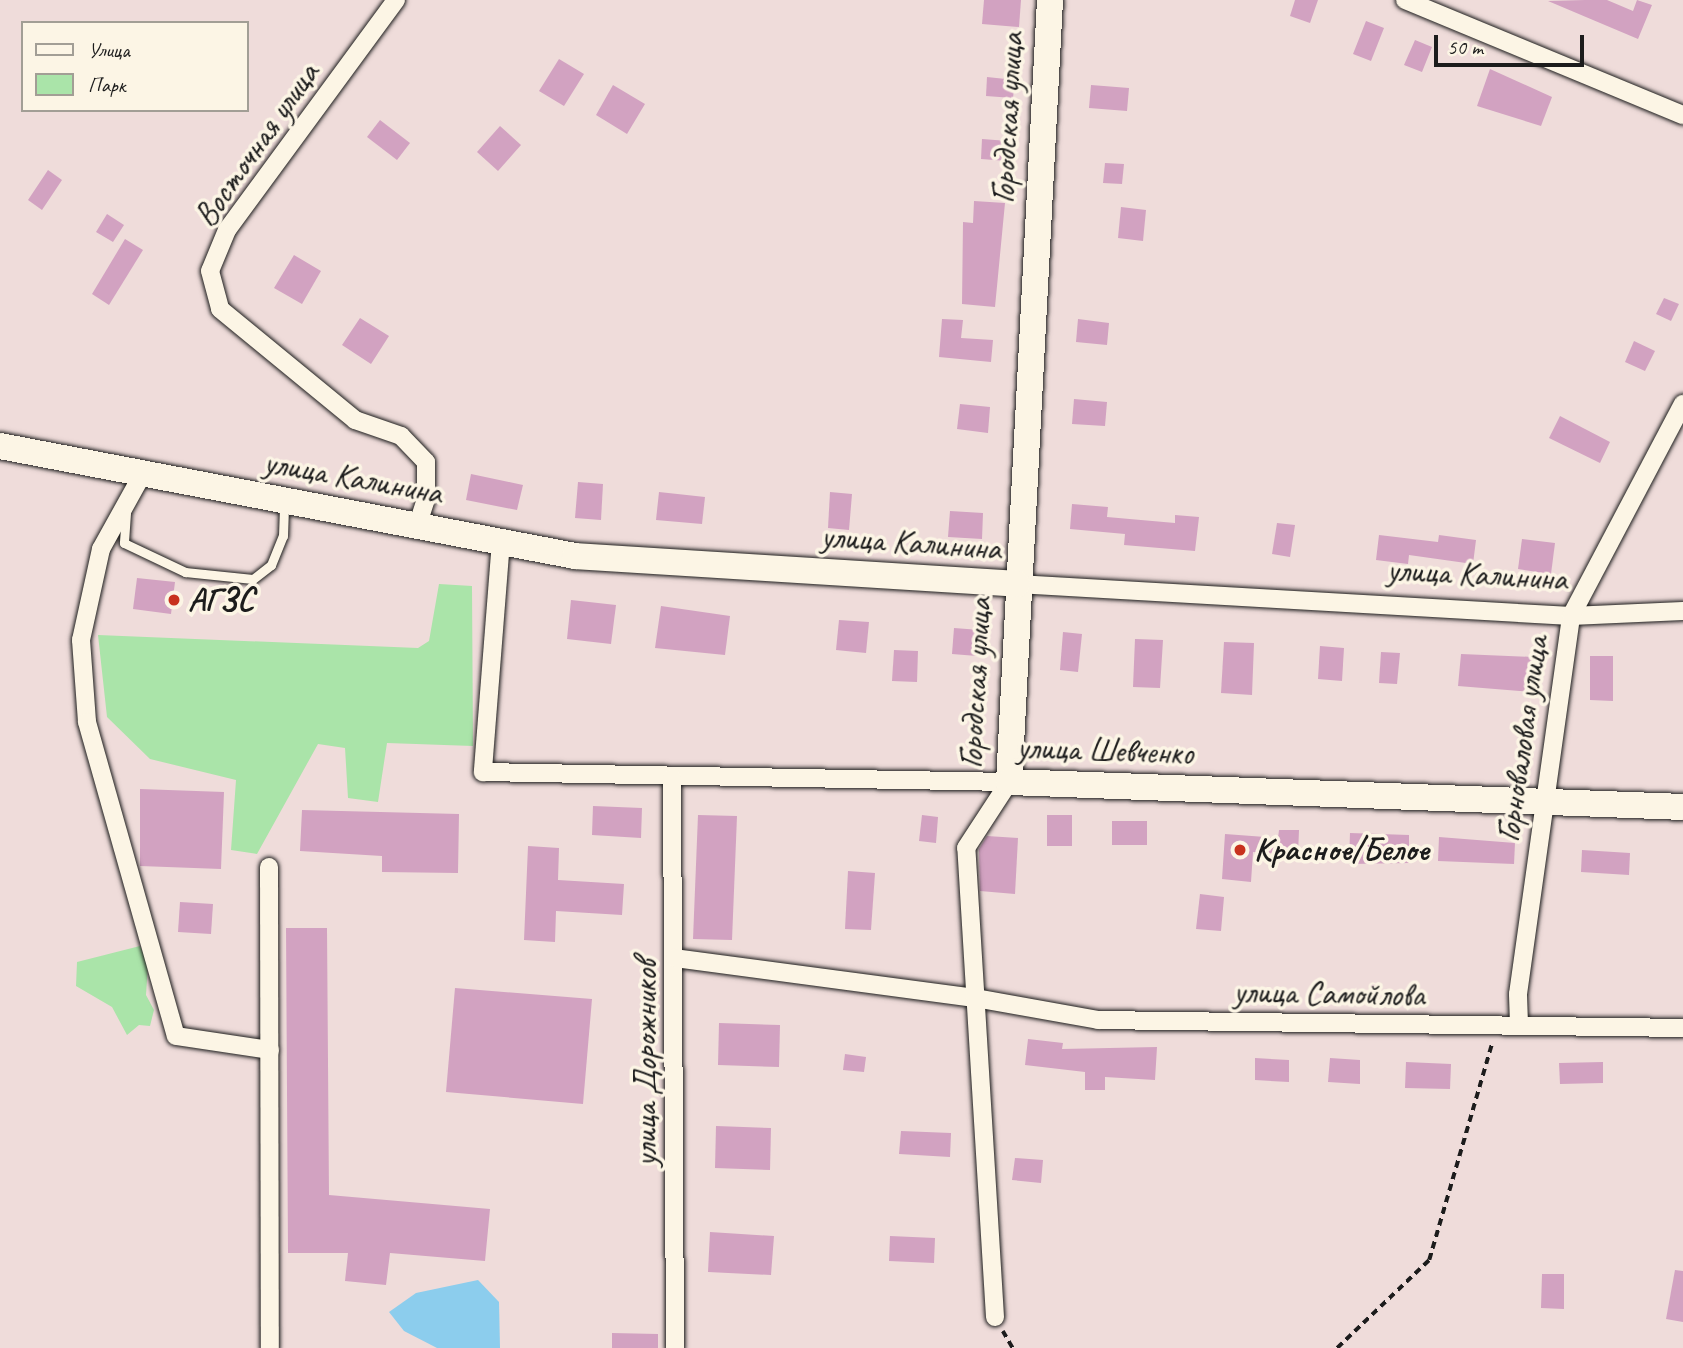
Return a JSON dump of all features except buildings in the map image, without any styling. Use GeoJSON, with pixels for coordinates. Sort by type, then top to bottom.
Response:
{"type":"FeatureCollection","features":[{"type":"Feature","properties":{"kind":"main road","name":"Городская улица"},"geometry":{"type":"LineString","coordinates":[[1009,782],[1017,584],[1050,0]]}},
{"type":"Feature","properties":{"kind":"main road","name":"улица Калинина"},"geometry":{"type":"LineString","coordinates":[[0,446],[575,556],[1017,584]]}},
{"type":"Feature","properties":{"kind":"main road","name":"улица Шевченко"},"geometry":{"type":"LineString","coordinates":[[1009,782],[1683,807]]}},
{"type":"Feature","properties":{"kind":"street","name":"Восточная улица"},"geometry":{"type":"LineString","coordinates":[[396,0],[227,230],[210,271],[220,309],[355,420],[401,436],[426,462],[426,499],[418,524]]}},
{"type":"Feature","properties":{"kind":"street"},"geometry":{"type":"LineString","coordinates":[[1405,0],[1683,115]]}},
{"type":"Feature","properties":{"kind":"street","name":"Горноваловая улица"},"geometry":{"type":"LineString","coordinates":[[1519,1024],[1518,994],[1571,616],[1683,404]]}},
{"type":"Feature","properties":{"kind":"street"},"geometry":{"type":"LineString","coordinates":[[142,475],[101,549],[81,640],[87,722],[176,1036],[270,1050]]}},
{"type":"Feature","properties":{"kind":"street","name":"улица Шевченко"},"geometry":{"type":"LineString","coordinates":[[501,541],[483,772],[672,778],[1009,782]]}},
{"type":"Feature","properties":{"kind":"street","name":"улица Калинина"},"geometry":{"type":"LineString","coordinates":[[1017,584],[1571,616],[1683,611]]}},
{"type":"Feature","properties":{"kind":"street","name":"улица Дорожников"},"geometry":{"type":"LineString","coordinates":[[672,778],[676,1348]]}},
{"type":"Feature","properties":{"kind":"street","name":"Городская улица"},"geometry":{"type":"LineString","coordinates":[[995,1317],[966,848],[1009,782]]}},
{"type":"Feature","properties":{"kind":"street"},"geometry":{"type":"LineString","coordinates":[[269,867],[270,1348]]}},
{"type":"Feature","properties":{"kind":"street","name":"улица Самойлова"},"geometry":{"type":"LineString","coordinates":[[675,958],[975,998],[1098,1020],[1683,1028]]}},
{"type":"Feature","properties":{"kind":"lane"},"geometry":{"type":"LineString","coordinates":[[127,500],[124,543],[186,572],[253,579],[271,565],[283,536],[284,502]]}},
{"type":"Feature","properties":{"kind":"path"},"geometry":{"type":"LineString","coordinates":[[1337,1348],[1429,1260],[1481,1070],[1499,1025]]}},
{"type":"Feature","properties":{"kind":"green space"},"geometry":{"type":"Polygon","coordinates":[[[439,584],[472,586],[473,746],[387,743],[378,802],[348,798],[345,748],[318,744],[257,854],[231,850],[236,780],[150,759],[107,717],[98,635],[418,648],[429,641],[439,584]]]}},
{"type":"Feature","properties":{"kind":"green space"},"geometry":{"type":"Polygon","coordinates":[[[140,946],[148,964],[146,995],[154,1010],[150,1026],[139,1025],[127,1035],[112,1007],[76,986],[77,962],[140,946]]]}},
{"type":"Feature","properties":{"kind":"water"},"geometry":{"type":"Polygon","coordinates":[[[478,1280],[499,1302],[500,1348],[437,1348],[404,1331],[389,1312],[416,1293],[478,1280]]]}},
{"type":"Feature","properties":{"kind":"place","name":"АГЗС"},"geometry":{"type":"Point","coordinates":[174,600]}},
{"type":"Feature","properties":{"kind":"place","name":"Красное/Белое"},"geometry":{"type":"Point","coordinates":[1240,850]}}]}
